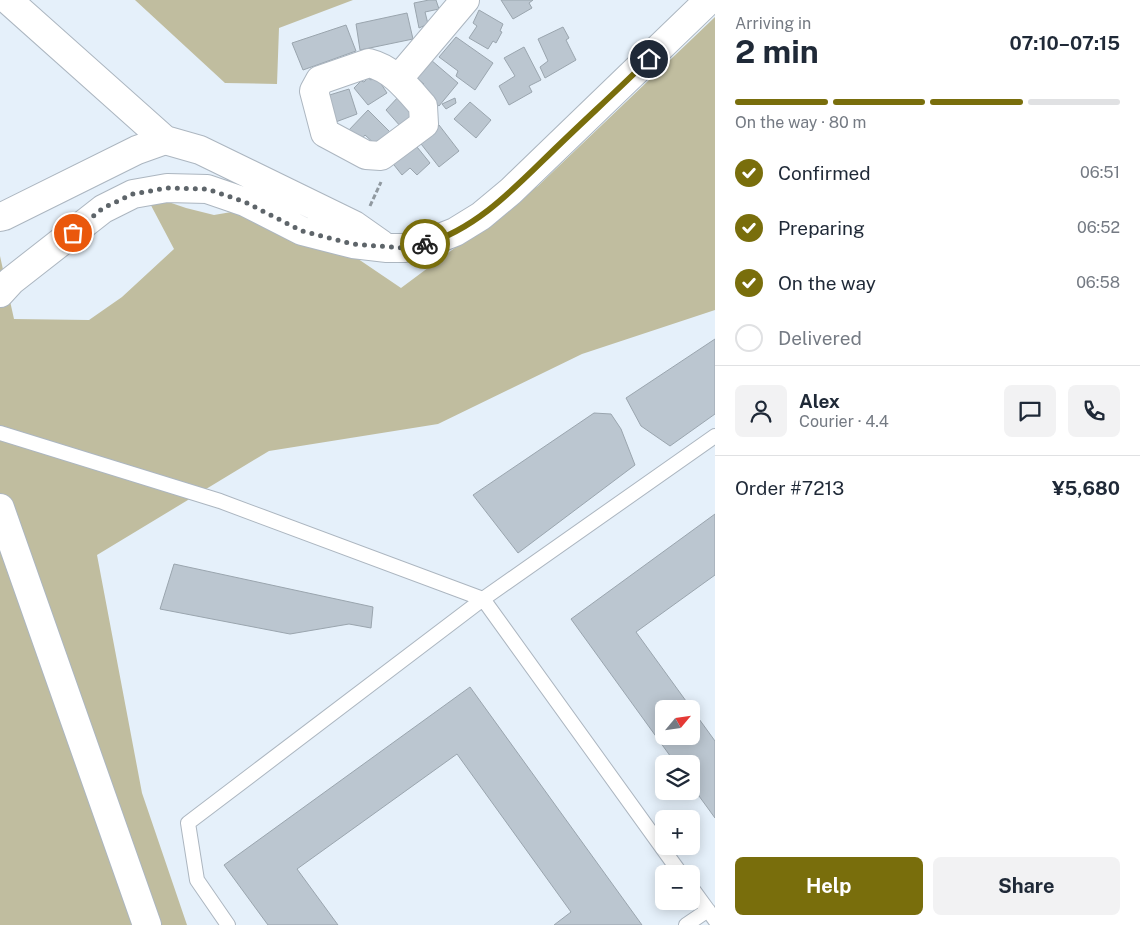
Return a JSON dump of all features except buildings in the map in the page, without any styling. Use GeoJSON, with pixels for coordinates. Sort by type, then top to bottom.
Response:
{"type":"FeatureCollection","features":[{"type":"Feature","properties":{"kind":"street"},"geometry":{"type":"LineString","coordinates":[[8,0],[165,140],[200,150],[354,225],[387,248]]}},
{"type":"Feature","properties":{"kind":"street"},"geometry":{"type":"LineString","coordinates":[[399,78],[465,0]]}},
{"type":"Feature","properties":{"kind":"street"},"geometry":{"type":"LineString","coordinates":[[0,293],[11,281],[103,208],[133,194],[167,188],[207,189],[245,202],[302,231],[352,244],[404,248],[427,243],[455,232],[481,216],[511,190],[710,0]]}},
{"type":"Feature","properties":{"kind":"street"},"geometry":{"type":"LineString","coordinates":[[1,214],[137,150],[165,140]]}},
{"type":"Feature","properties":{"kind":"street"},"geometry":{"type":"LineString","coordinates":[[0,508],[147,925]]}},
{"type":"Feature","properties":{"kind":"lane"},"geometry":{"type":"LineString","coordinates":[[0,433],[220,501],[483,599],[675,865]]}},
{"type":"Feature","properties":{"kind":"lane"},"geometry":{"type":"LineString","coordinates":[[228,925],[197,880],[188,823],[483,599],[715,436]]}},
{"type":"Feature","properties":{"kind":"lane"},"geometry":{"type":"LineString","coordinates":[[686,925],[711,915],[700,900]]}},
{"type":"Feature","properties":{"kind":"path"},"geometry":{"type":"LineString","coordinates":[[367,211],[383,178]]}},
{"type":"Feature","properties":{"kind":"shaded area"},"geometry":{"type":"Polygon","coordinates":[[[135,0],[353,0],[279,28],[277,84],[225,83],[135,0]]]}},
{"type":"Feature","properties":{"kind":"shaded area"},"geometry":{"type":"Polygon","coordinates":[[[715,17],[715,310],[582,354],[438,424],[269,451],[97,555],[142,793],[187,925],[0,925],[0,256],[14,319],[89,320],[122,297],[174,249],[145,194],[214,215],[277,204],[401,288],[538,186],[715,17]]]}},
{"type":"Feature","properties":{"kind":"way so far"},"geometry":{"type":"LineString","coordinates":[[73,233],[103,208],[133,194],[167,188],[207,189],[245,202],[302,231],[352,244],[387,248],[404,248],[425,244]]}},
{"type":"Feature","properties":{"kind":"route"},"geometry":{"type":"LineString","coordinates":[[425,244],[455,232],[481,216],[649,59]]}}]}
